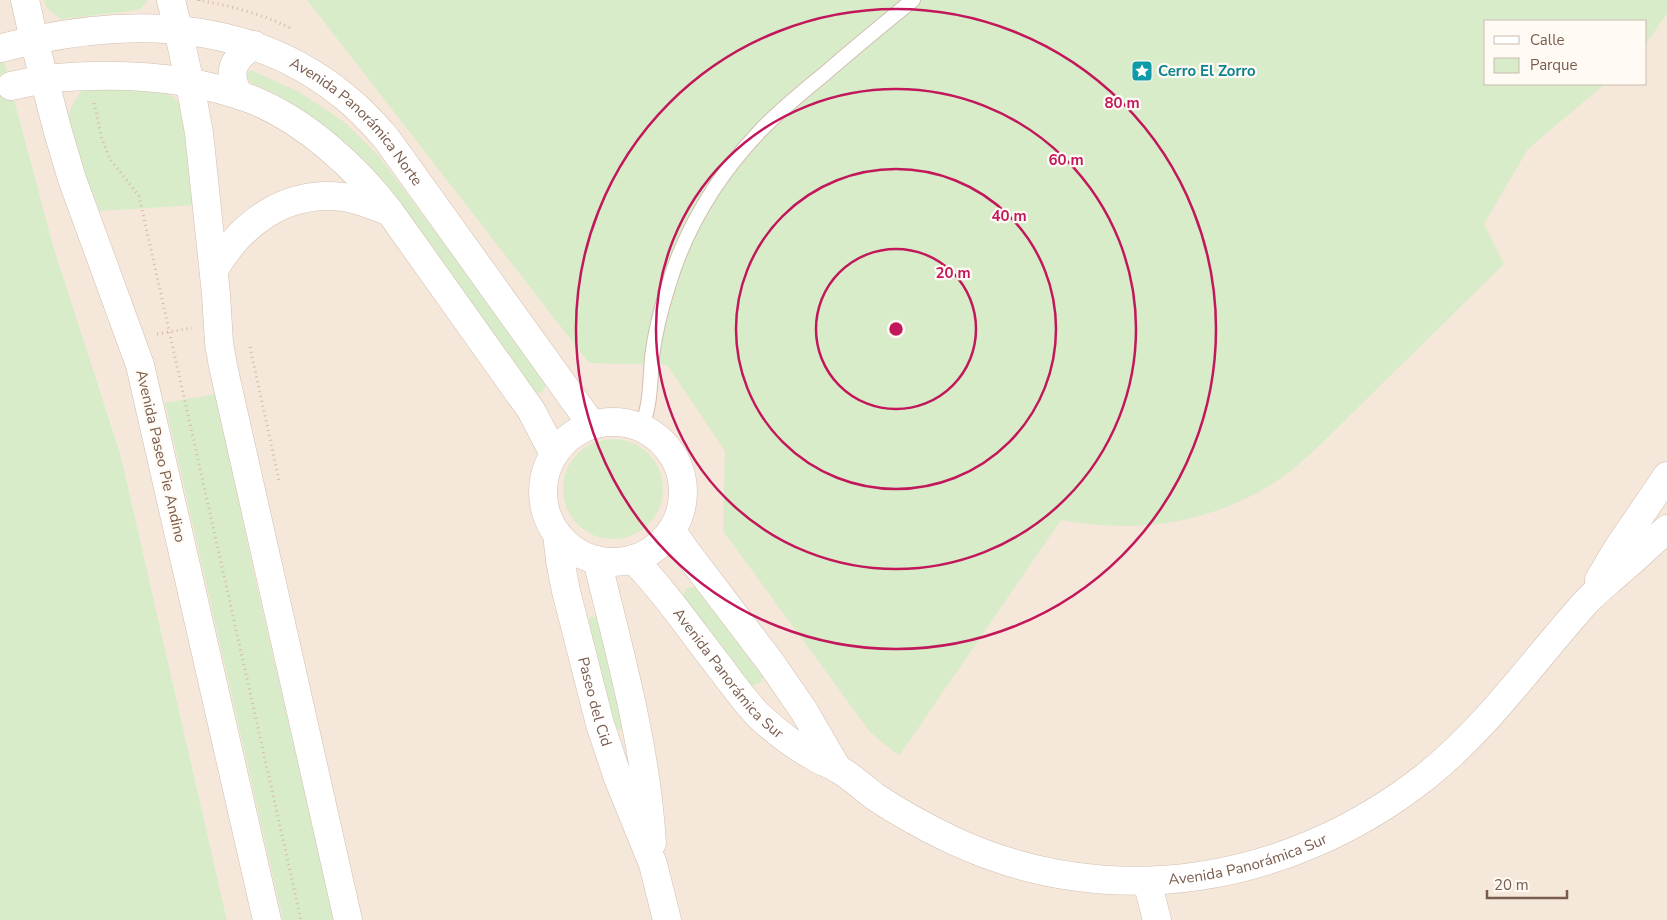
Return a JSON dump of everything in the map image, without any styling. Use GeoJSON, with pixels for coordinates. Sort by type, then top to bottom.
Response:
{"type":"FeatureCollection","features":[{"type":"Feature","properties":{"kind":"street","name":"Avenida Paseo Pie Andino"},"geometry":{"type":"LineString","coordinates":[[25,0],[44,80],[72,179],[140,365],[267,920]]}},
{"type":"Feature","properties":{"kind":"street"},"geometry":{"type":"LineString","coordinates":[[171,0],[190,84],[203,164],[214,270],[219,343],[228,390],[348,920]]}},
{"type":"Feature","properties":{"kind":"street","name":"Avenida Panorámica Norte"},"geometry":{"type":"LineString","coordinates":[[2,48],[67,33],[100,29],[178,29],[229,38],[254,45],[278,54],[324,81],[367,117],[386,138],[592,425]]}},
{"type":"Feature","properties":{"kind":"street"},"geometry":{"type":"LineString","coordinates":[[239,95],[232,82],[234,66],[238,58],[254,45]]}},
{"type":"Feature","properties":{"kind":"street"},"geometry":{"type":"LineString","coordinates":[[11,86],[44,80],[89,76],[140,77],[190,84],[239,95],[274,110],[316,138],[338,156],[372,189],[390,212],[531,410],[554,454]]}},
{"type":"Feature","properties":{"kind":"street"},"geometry":{"type":"LineString","coordinates":[[214,270],[225,251],[249,227],[268,213],[293,201],[325,196],[344,197],[390,212]]}},
{"type":"Feature","properties":{"kind":"street"},"geometry":{"type":"LineString","coordinates":[[616,422],[641,428],[663,443],[671,454],[682,479],[682,506],[672,531],[655,548],[644,555],[621,562],[597,560],[575,551],[557,534],[545,509],[544,480],[554,454],[570,436],[592,425],[616,422]]}},
{"type":"Feature","properties":{"kind":"street","name":"Avenida Panorámica Sur"},"geometry":{"type":"LineString","coordinates":[[1588,599],[1618,548],[1667,476]]}},
{"type":"Feature","properties":{"kind":"street","name":"Avenida Panorámica Sur"},"geometry":{"type":"LineString","coordinates":[[633,559],[757,713],[796,745],[816,758],[837,768],[874,796],[913,820],[954,841],[997,858],[1035,870],[1074,878],[1148,881],[1198,876],[1243,867],[1282,856],[1355,824],[1390,803],[1426,777],[1458,748],[1489,716],[1588,599],[1667,529]]}},
{"type":"Feature","properties":{"kind":"street","name":"Avenida Panorámica Sur"},"geometry":{"type":"LineString","coordinates":[[672,531],[804,711],[837,768]]}},
{"type":"Feature","properties":{"kind":"street","name":"Paseo del Cid"},"geometry":{"type":"LineString","coordinates":[[557,534],[566,591],[600,724],[618,778],[653,864],[667,920]]}},
{"type":"Feature","properties":{"kind":"street","name":"Paseo del Cid"},"geometry":{"type":"LineString","coordinates":[[597,560],[635,715],[650,809],[653,864]]}},
{"type":"Feature","properties":{"kind":"street"},"geometry":{"type":"LineString","coordinates":[[1148,881],[1157,920]]}},
{"type":"Feature","properties":{"kind":"lane"},"geometry":{"type":"LineString","coordinates":[[641,428],[648,408],[652,355],[668,286],[680,252],[714,188],[736,158],[787,105],[913,0]]}},
{"type":"Feature","properties":{"kind":"path"},"geometry":{"type":"LineString","coordinates":[[89,76],[102,138],[110,159],[139,196],[302,920]]}},
{"type":"Feature","properties":{"kind":"path"},"geometry":{"type":"LineString","coordinates":[[132,340],[168,331],[218,324]]}},
{"type":"Feature","properties":{"kind":"shaded area"},"geometry":{"type":"Polygon","coordinates":[[[0,0],[1667,0],[1667,920],[227,920],[121,456],[53,245],[0,46],[0,0]]]}},
{"type":"Feature","properties":{"kind":"green space"},"geometry":{"type":"Polygon","coordinates":[[[44,0],[148,0],[138,10],[62,19],[48,9],[44,0]]]}},
{"type":"Feature","properties":{"kind":"green space"},"geometry":{"type":"Polygon","coordinates":[[[307,0],[1667,0],[1667,13],[1647,43],[1647,20],[1484,20],[1484,85],[1604,85],[1528,149],[1484,224],[1504,264],[1323,442],[1277,481],[1252,496],[1200,516],[1173,522],[1118,526],[1061,520],[899,756],[870,732],[723,531],[725,451],[667,365],[589,363],[307,0]]]}},
{"type":"Feature","properties":{"kind":"green space"},"geometry":{"type":"Polygon","coordinates":[[[0,46],[53,245],[121,456],[227,920],[0,920],[0,46]]]}},
{"type":"Feature","properties":{"kind":"green space"},"geometry":{"type":"Polygon","coordinates":[[[251,70],[299,92],[343,121],[378,155],[547,382],[542,393],[535,392],[367,162],[324,125],[276,94],[251,83],[245,74],[251,70]]]}},
{"type":"Feature","properties":{"kind":"green space"},"geometry":{"type":"Polygon","coordinates":[[[82,90],[160,90],[172,96],[184,109],[196,205],[100,211],[85,175],[68,115],[82,90]]]}},
{"type":"Feature","properties":{"kind":"green space"},"geometry":{"type":"Polygon","coordinates":[[[216,394],[255,578],[334,920],[283,920],[165,403],[216,394]]]}},
{"type":"Feature","properties":{"kind":"green space"},"geometry":{"type":"Polygon","coordinates":[[[613,439],[623,440],[641,447],[655,461],[662,479],[662,499],[655,517],[641,531],[623,538],[613,539],[603,538],[585,531],[571,517],[564,499],[563,489],[564,479],[571,461],[585,447],[603,440],[613,439]]]}},
{"type":"Feature","properties":{"kind":"green space"},"geometry":{"type":"Polygon","coordinates":[[[696,587],[763,677],[760,683],[751,686],[683,596],[686,588],[696,587]]]}},
{"type":"Feature","properties":{"kind":"green space"},"geometry":{"type":"Polygon","coordinates":[[[591,616],[598,618],[624,724],[620,731],[613,726],[587,623],[591,616]]]}},
{"type":"Feature","properties":{"kind":"place","name":"Cerro El Zorro"},"geometry":{"type":"Point","coordinates":[1142,71]}}]}
